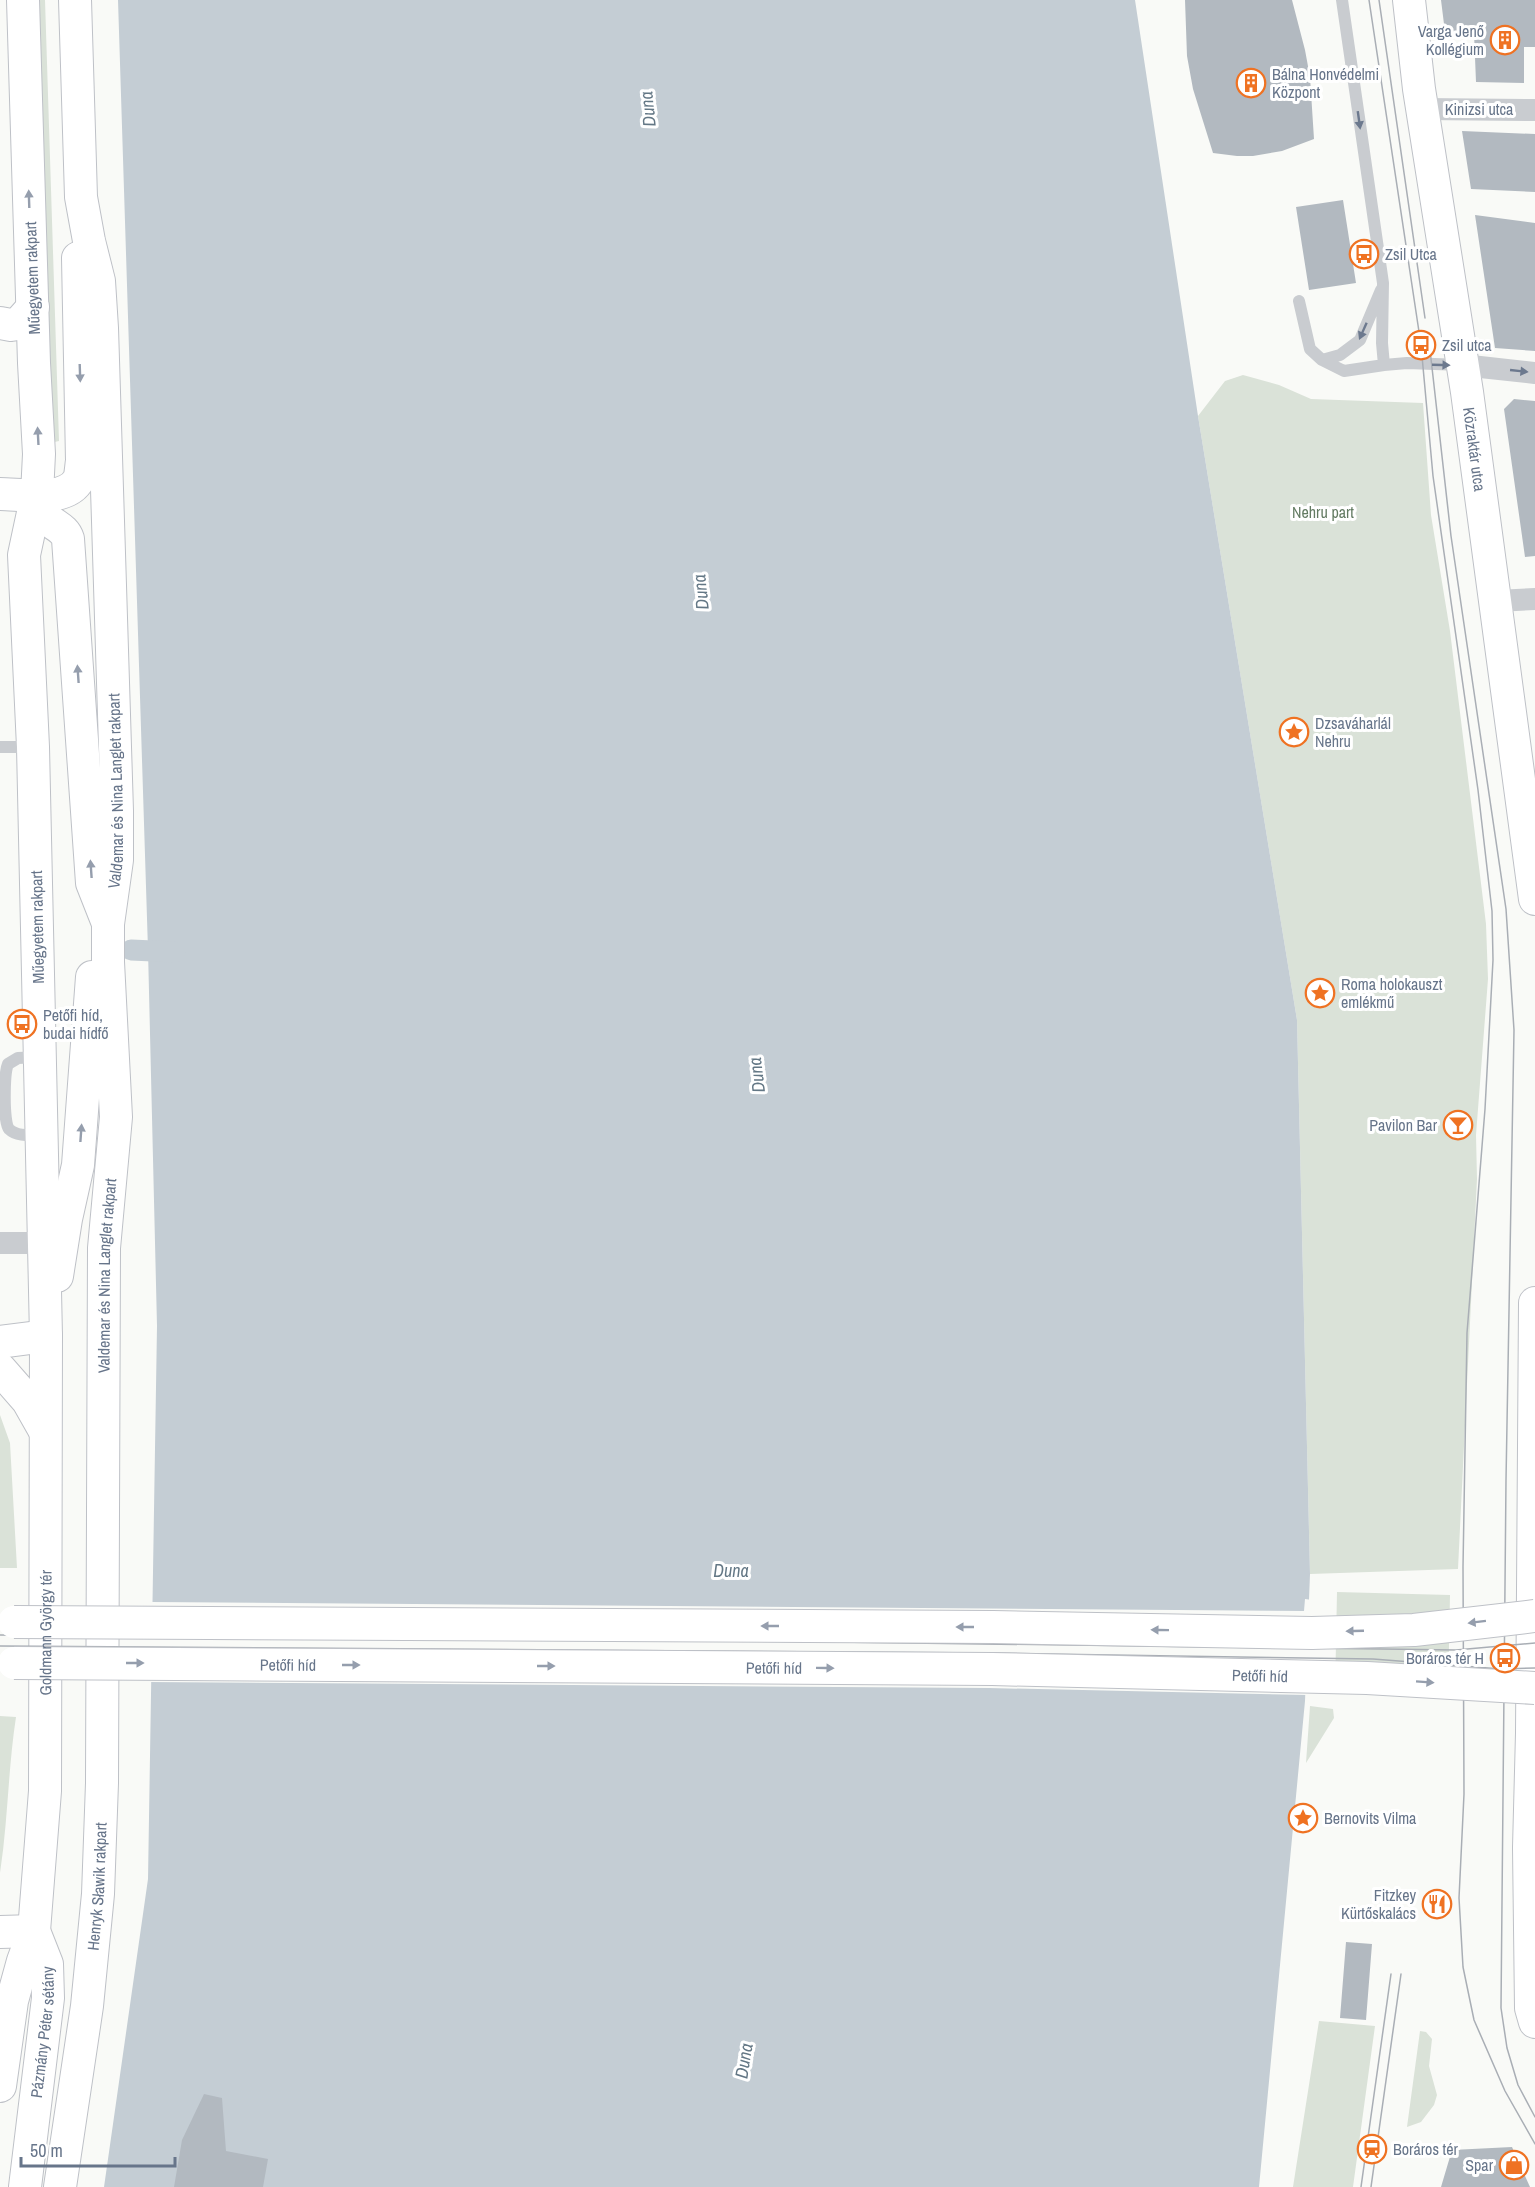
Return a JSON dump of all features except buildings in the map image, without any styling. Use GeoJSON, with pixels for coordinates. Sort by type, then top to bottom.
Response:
{"type":"FeatureCollection","features":[{"type":"Feature","properties":{"kind":"main road","name":"Műegyetem rakpart"},"geometry":{"type":"LineString","coordinates":[[23,0],[34,363],[39,445],[37,494],[24,555],[33,747],[42,1135],[42,1242],[46,1336]]}},
{"type":"Feature","properties":{"kind":"main road","name":"Valdemar és Nina Langlet rakpart"},"geometry":{"type":"LineString","coordinates":[[75,0],[81,197],[88,241],[99,281],[102,328],[117,811],[117,860],[108,924],[116,1117],[104,1248],[103,1584]]}},
{"type":"Feature","properties":{"kind":"main road","name":"Közraktár utca"},"geometry":{"type":"LineString","coordinates":[[1409,0],[1496,602],[1526,760],[1535,899]]}},
{"type":"Feature","properties":{"kind":"main road"},"geometry":{"type":"LineString","coordinates":[[0,497],[55,495],[69,491],[79,479],[82,461],[78,314],[81,197]]}},
{"type":"Feature","properties":{"kind":"main road"},"geometry":{"type":"LineString","coordinates":[[0,323],[18,324],[33,307]]}},
{"type":"Feature","properties":{"kind":"main road"},"geometry":{"type":"LineString","coordinates":[[0,348],[19,348],[27,353],[34,363]]}},
{"type":"Feature","properties":{"kind":"main road"},"geometry":{"type":"LineString","coordinates":[[0,1342],[46,1336],[66,1219],[78,1165],[92,975],[108,924],[92,883],[68,539],[62,528],[53,524],[44,514],[37,494]]}},
{"type":"Feature","properties":{"kind":"main road","name":"Műegyetem rakpart"},"geometry":{"type":"LineString","coordinates":[[0,497],[24,555]]}},
{"type":"Feature","properties":{"kind":"main road"},"geometry":{"type":"LineString","coordinates":[[1535,1303],[1532,1733],[1532,2008],[1535,2022]]}},
{"type":"Feature","properties":{"kind":"main road","name":"Goldmann György tér"},"geometry":{"type":"LineString","coordinates":[[34,1931],[45,1791],[46,1336]]}},
{"type":"Feature","properties":{"kind":"main road"},"geometry":{"type":"LineString","coordinates":[[0,1369],[28,1401],[45,1431]]}},
{"type":"Feature","properties":{"kind":"main road","name":"Henryk Sławik rakpart"},"geometry":{"type":"LineString","coordinates":[[60,2187],[87,2006],[98,1894],[102,1783],[103,1584]]}},
{"type":"Feature","properties":{"kind":"main road"},"geometry":{"type":"LineString","coordinates":[[7,1621],[946,1627],[1312,1633],[1414,1630],[1535,1616]]}},
{"type":"Feature","properties":{"kind":"main road","name":"Petőfi híd"},"geometry":{"type":"LineString","coordinates":[[7,1663],[992,1669],[1367,1678],[1535,1688]]}},
{"type":"Feature","properties":{"kind":"main road"},"geometry":{"type":"LineString","coordinates":[[0,1932],[34,1931]]}},
{"type":"Feature","properties":{"kind":"main road","name":"Pázmány Péter sétány"},"geometry":{"type":"LineString","coordinates":[[0,2086],[6,1989],[23,1961],[34,1931]]}},
{"type":"Feature","properties":{"kind":"main road","name":"Pázmány Péter sétány"},"geometry":{"type":"LineString","coordinates":[[25,2187],[48,1998],[47,1964],[34,1931]]}},
{"type":"Feature","properties":{"kind":"street","name":"Kinizsi utca"},"geometry":{"type":"LineString","coordinates":[[1423,109],[1535,110]]}},
{"type":"Feature","properties":{"kind":"street"},"geometry":{"type":"LineString","coordinates":[[1462,365],[1535,373]]}},
{"type":"Feature","properties":{"kind":"street"},"geometry":{"type":"LineString","coordinates":[[1496,602],[1535,599]]}},
{"type":"Feature","properties":{"kind":"street"},"geometry":{"type":"LineString","coordinates":[[0,1243],[42,1242]]}},
{"type":"Feature","properties":{"kind":"lane"},"geometry":{"type":"LineString","coordinates":[[1342,0],[1383,283],[1384,365]]}},
{"type":"Feature","properties":{"kind":"lane"},"geometry":{"type":"LineString","coordinates":[[1322,360],[1340,355],[1360,340],[1383,283]]}},
{"type":"Feature","properties":{"kind":"lane"},"geometry":{"type":"LineString","coordinates":[[1299,301],[1310,349],[1322,360],[1344,371],[1384,365],[1462,365]]}},
{"type":"Feature","properties":{"kind":"lane"},"geometry":{"type":"LineString","coordinates":[[0,747],[33,747]]}},
{"type":"Feature","properties":{"kind":"green space"},"geometry":{"type":"Polygon","coordinates":[[[37,0],[45,0],[59,441],[50,443],[37,0]]]}},
{"type":"Feature","properties":{"kind":"green space","name":"Nehru part"},"geometry":{"type":"Polygon","coordinates":[[[1243,375],[1279,385],[1311,399],[1423,403],[1431,515],[1450,631],[1486,924],[1488,979],[1476,1135],[1477,1179],[1458,1569],[1310,1574],[1297,1020],[1198,416],[1225,381],[1243,375]]]}},
{"type":"Feature","properties":{"kind":"green space"},"geometry":{"type":"Polygon","coordinates":[[[0,1415],[10,1443],[17,1568],[0,1568],[0,1415]]]}},
{"type":"Feature","properties":{"kind":"green space"},"geometry":{"type":"Polygon","coordinates":[[[1337,1592],[1450,1595],[1448,1696],[1335,1693],[1337,1592]]]}},
{"type":"Feature","properties":{"kind":"green space"},"geometry":{"type":"Polygon","coordinates":[[[1310,1706],[1333,1709],[1334,1718],[1306,1763],[1310,1706]]]}},
{"type":"Feature","properties":{"kind":"green space"},"geometry":{"type":"Polygon","coordinates":[[[0,1716],[16,1717],[0,1873],[0,1716]]]}},
{"type":"Feature","properties":{"kind":"green space"},"geometry":{"type":"Polygon","coordinates":[[[1319,2021],[1375,2026],[1353,2187],[1293,2187],[1319,2021]]]}},
{"type":"Feature","properties":{"kind":"green space"},"geometry":{"type":"Polygon","coordinates":[[[1420,2031],[1426,2032],[1432,2039],[1429,2066],[1437,2095],[1434,2105],[1421,2122],[1407,2127],[1420,2031]]]}},
{"type":"Feature","properties":{"kind":"water","name":"Duna"},"geometry":{"type":"Polygon","coordinates":[[[118,0],[1135,0],[1198,416],[1297,1020],[1310,1574],[1305,1701],[1259,2187],[104,2187],[148,1879],[157,1326],[148,950],[118,0]]]}},
{"type":"Feature","properties":{"kind":"pier"},"geometry":{"type":"Polygon","coordinates":[[[1305,1599],[1312,1600],[1308,1695],[989,1688],[148,1682],[150,1602],[1304,1611],[1305,1599]]]}},
{"type":"Feature","properties":{"kind":"waterway"},"geometry":{"type":"LineString","coordinates":[[131,950],[175,952]]}},
{"type":"Feature","properties":{"kind":"tram line"},"geometry":{"type":"LineString","coordinates":[[1369,0],[1421,345],[1433,476],[1478,790],[1492,911],[1493,960],[1485,1109],[1467,1333],[1463,1567],[1464,1794],[1459,1898],[1463,1967],[1474,2020],[1505,2091],[1535,2144]]}},
{"type":"Feature","properties":{"kind":"tram line"},"geometry":{"type":"LineString","coordinates":[[1379,0],[1425,318]]}},
{"type":"Feature","properties":{"kind":"tram line"},"geometry":{"type":"LineString","coordinates":[[1429,341],[1451,536],[1506,909],[1514,1030],[1506,1480],[1501,2008],[1507,2048],[1518,2085],[1535,2117]]}},
{"type":"Feature","properties":{"kind":"tram line"},"geometry":{"type":"LineString","coordinates":[[0,1635],[369,1639]]}},
{"type":"Feature","properties":{"kind":"tram line"},"geometry":{"type":"LineString","coordinates":[[402,1639],[1456,1650],[1535,1643]]}},
{"type":"Feature","properties":{"kind":"tram line"},"geometry":{"type":"LineString","coordinates":[[0,1646],[992,1653],[1373,1659],[1501,1669],[1535,1668]]}},
{"type":"Feature","properties":{"kind":"tram line"},"geometry":{"type":"LineString","coordinates":[[1361,2187],[1391,1974]]}},
{"type":"Feature","properties":{"kind":"tram line"},"geometry":{"type":"LineString","coordinates":[[1371,2187],[1401,1974]]}},
{"type":"Feature","properties":{"kind":"place","name":"Varga Jenő Kollégium"},"geometry":{"type":"Point","coordinates":[1505,40]}},
{"type":"Feature","properties":{"kind":"place","name":"Bálna Honvédelmi Központ"},"geometry":{"type":"Point","coordinates":[1251,83]}},
{"type":"Feature","properties":{"kind":"place","name":"Zsil Utca"},"geometry":{"type":"Point","coordinates":[1364,254]}},
{"type":"Feature","properties":{"kind":"place","name":"Zsil utca"},"geometry":{"type":"Point","coordinates":[1421,345]}},
{"type":"Feature","properties":{"kind":"place","name":"Dzsaváharlál Nehru"},"geometry":{"type":"Point","coordinates":[1294,732]}},
{"type":"Feature","properties":{"kind":"place","name":"Roma holokauszt emlékmű"},"geometry":{"type":"Point","coordinates":[1320,993]}},
{"type":"Feature","properties":{"kind":"place","name":"Petőfi híd, budai hídfő"},"geometry":{"type":"Point","coordinates":[22,1024]}},
{"type":"Feature","properties":{"kind":"place","name":"Pavilon Bar"},"geometry":{"type":"Point","coordinates":[1458,1125]}},
{"type":"Feature","properties":{"kind":"place","name":"Boráros tér H"},"geometry":{"type":"Point","coordinates":[1505,1658]}},
{"type":"Feature","properties":{"kind":"place","name":"Bernovits Vilma"},"geometry":{"type":"Point","coordinates":[1303,1818]}},
{"type":"Feature","properties":{"kind":"place","name":"Fitzkey Kürtőskalács"},"geometry":{"type":"Point","coordinates":[1437,1904]}},
{"type":"Feature","properties":{"kind":"place","name":"Boráros tér"},"geometry":{"type":"Point","coordinates":[1372,2149]}},
{"type":"Feature","properties":{"kind":"place","name":"Spar"},"geometry":{"type":"Point","coordinates":[1514,2165]}}]}
